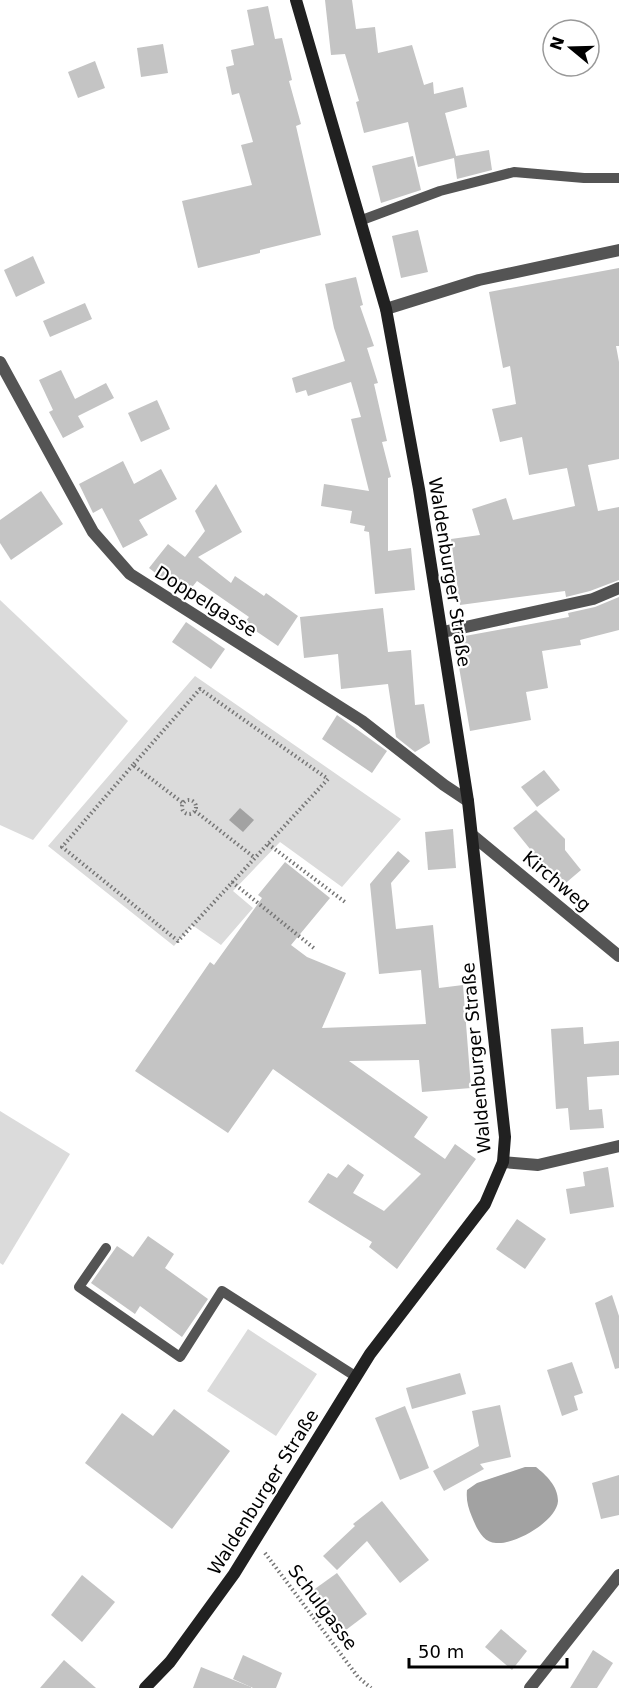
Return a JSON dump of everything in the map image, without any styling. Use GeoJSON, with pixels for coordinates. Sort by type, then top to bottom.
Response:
{"type":"FeatureCollection","features":[{"type":"Feature","properties":{"kind":"main road","name":"Waldenburger Straße"},"geometry":{"type":"LineString","coordinates":[[145,1688],[170,1662],[234,1574],[355,1376],[485,1204],[503,1162],[505,1137],[468,801],[419,489],[386,309],[362,220],[296,0]]}},
{"type":"Feature","properties":{"kind":"street"},"geometry":{"type":"LineString","coordinates":[[386,309],[479,280],[619,250]]}},
{"type":"Feature","properties":{"kind":"street","name":"Doppelgasse"},"geometry":{"type":"LineString","coordinates":[[0,362],[93,532],[130,574],[362,721],[468,801]]}},
{"type":"Feature","properties":{"kind":"street"},"geometry":{"type":"LineString","coordinates":[[442,632],[593,599],[619,588]]}},
{"type":"Feature","properties":{"kind":"street","name":"Kirchweg"},"geometry":{"type":"LineString","coordinates":[[472,835],[619,956]]}},
{"type":"Feature","properties":{"kind":"street","name":"Waldenburger Straße"},"geometry":{"type":"LineString","coordinates":[[503,1162],[538,1165],[614,1148]]}},
{"type":"Feature","properties":{"kind":"street"},"geometry":{"type":"LineString","coordinates":[[530,1688],[619,1575]]}},
{"type":"Feature","properties":{"kind":"lane"},"geometry":{"type":"LineString","coordinates":[[362,220],[440,191],[514,171],[584,178],[619,178]]}},
{"type":"Feature","properties":{"kind":"lane"},"geometry":{"type":"LineString","coordinates":[[106,1248],[79,1287],[180,1357],[222,1291],[355,1376]]}},
{"type":"Feature","properties":{"kind":"path"},"geometry":{"type":"LineString","coordinates":[[200,689],[328,778],[268,844],[178,941],[62,847],[200,689]]}},
{"type":"Feature","properties":{"kind":"path"},"geometry":{"type":"LineString","coordinates":[[133,765],[183,803]]}},
{"type":"Feature","properties":{"kind":"path"},"geometry":{"type":"LineString","coordinates":[[191,800],[196,805],[195,811],[186,814],[181,808],[183,803],[191,800]]}},
{"type":"Feature","properties":{"kind":"path"},"geometry":{"type":"LineString","coordinates":[[195,811],[255,858]]}},
{"type":"Feature","properties":{"kind":"path"},"geometry":{"type":"LineString","coordinates":[[268,844],[345,902]]}},
{"type":"Feature","properties":{"kind":"path"},"geometry":{"type":"LineString","coordinates":[[231,882],[315,949]]}},
{"type":"Feature","properties":{"kind":"path","name":"Schulgasse"},"geometry":{"type":"LineString","coordinates":[[255,1540],[358,1677],[371,1688]]}},
{"type":"Feature","properties":{"kind":"shaded area"},"geometry":{"type":"Polygon","coordinates":[[[0,600],[128,721],[33,840],[0,825],[0,600]]]}},
{"type":"Feature","properties":{"kind":"shaded area"},"geometry":{"type":"Polygon","coordinates":[[[195,676],[401,819],[342,887],[280,842],[233,891],[253,908],[221,945],[192,925],[174,946],[48,846],[195,676]]]}},
{"type":"Feature","properties":{"kind":"shaded area"},"geometry":{"type":"Polygon","coordinates":[[[240,808],[254,820],[243,832],[229,820],[240,808]]]}},
{"type":"Feature","properties":{"kind":"shaded area"},"geometry":{"type":"Polygon","coordinates":[[[0,1111],[70,1154],[3,1265],[0,1263],[0,1111]]]}},
{"type":"Feature","properties":{"kind":"shaded area"},"geometry":{"type":"Polygon","coordinates":[[[248,1329],[317,1374],[276,1436],[207,1391],[248,1329]]]}},
{"type":"Feature","properties":{"kind":"shaded area"},"geometry":{"type":"Polygon","coordinates":[[[525,1467],[536,1467],[551,1481],[558,1501],[556,1509],[543,1524],[524,1536],[504,1543],[491,1542],[481,1534],[472,1517],[467,1490],[477,1483],[525,1467]]]}},
{"type":"Feature","properties":{"kind":"building"},"geometry":{"type":"Polygon","coordinates":[[[325,0],[352,0],[356,29],[375,27],[378,53],[412,45],[424,85],[433,82],[434,94],[463,87],[467,107],[445,113],[456,156],[489,150],[492,170],[457,179],[454,158],[418,167],[408,122],[364,133],[356,102],[359,101],[345,54],[331,55],[325,0]]]}},
{"type":"Feature","properties":{"kind":"building"},"geometry":{"type":"Polygon","coordinates":[[[268,6],[275,39],[282,38],[292,80],[289,81],[301,124],[296,126],[321,235],[198,268],[182,201],[252,185],[241,145],[253,142],[239,93],[232,95],[226,67],[234,65],[231,50],[254,45],[247,10],[268,6]]]}},
{"type":"Feature","properties":{"kind":"building"},"geometry":{"type":"Polygon","coordinates":[[[163,44],[168,73],[141,77],[137,48],[163,44]]]}},
{"type":"Feature","properties":{"kind":"building"},"geometry":{"type":"Polygon","coordinates":[[[95,61],[105,88],[78,98],[68,72],[95,61]]]}},
{"type":"Feature","properties":{"kind":"building"},"geometry":{"type":"Polygon","coordinates":[[[413,156],[421,190],[381,203],[372,166],[413,156]]]}},
{"type":"Feature","properties":{"kind":"building"},"geometry":{"type":"Polygon","coordinates":[[[418,230],[428,272],[401,278],[392,236],[418,230]]]}},
{"type":"Feature","properties":{"kind":"building"},"geometry":{"type":"Polygon","coordinates":[[[33,256],[45,283],[16,297],[4,270],[33,256]]]}},
{"type":"Feature","properties":{"kind":"building"},"geometry":{"type":"Polygon","coordinates":[[[619,268],[619,346],[616,346],[619,362],[619,459],[588,465],[598,511],[619,507],[619,580],[566,597],[565,591],[460,605],[451,539],[480,535],[472,509],[506,498],[513,520],[575,506],[567,468],[529,475],[522,437],[500,442],[492,409],[516,404],[510,366],[503,368],[489,292],[619,268]]]}},
{"type":"Feature","properties":{"kind":"building"},"geometry":{"type":"Polygon","coordinates":[[[356,277],[363,305],[360,306],[374,346],[367,348],[378,383],[374,384],[387,441],[382,442],[391,477],[388,478],[388,551],[411,548],[415,590],[375,594],[369,532],[364,531],[365,526],[350,523],[352,511],[321,506],[324,484],[369,491],[351,419],[361,417],[351,382],[308,396],[306,390],[296,393],[292,378],[345,361],[334,328],[325,284],[356,277]]]}},
{"type":"Feature","properties":{"kind":"building"},"geometry":{"type":"Polygon","coordinates":[[[85,303],[92,319],[50,337],[43,321],[85,303]]]}},
{"type":"Feature","properties":{"kind":"building"},"geometry":{"type":"Polygon","coordinates":[[[61,370],[75,399],[106,383],[114,398],[78,416],[84,427],[63,438],[49,412],[53,410],[39,380],[61,370]]]}},
{"type":"Feature","properties":{"kind":"building"},"geometry":{"type":"Polygon","coordinates":[[[157,400],[170,429],[141,442],[128,413],[157,400]]]}},
{"type":"Feature","properties":{"kind":"building"},"geometry":{"type":"Polygon","coordinates":[[[123,461],[134,484],[161,469],[177,499],[139,520],[148,535],[123,548],[102,508],[93,513],[79,484],[123,461]]]}},
{"type":"Feature","properties":{"kind":"building"},"geometry":{"type":"Polygon","coordinates":[[[216,484],[242,532],[198,557],[231,583],[235,576],[264,596],[266,593],[298,616],[278,646],[244,623],[249,617],[197,581],[185,596],[149,568],[168,544],[185,557],[205,531],[195,511],[216,484]]]}},
{"type":"Feature","properties":{"kind":"building"},"geometry":{"type":"Polygon","coordinates":[[[41,491],[63,524],[11,560],[0,543],[0,520],[41,491]]]}},
{"type":"Feature","properties":{"kind":"building"},"geometry":{"type":"Polygon","coordinates":[[[619,597],[619,630],[580,640],[581,645],[542,651],[548,688],[526,692],[531,720],[470,731],[454,638],[569,617],[568,613],[595,607],[619,597]]]}},
{"type":"Feature","properties":{"kind":"building"},"geometry":{"type":"Polygon","coordinates":[[[383,608],[388,652],[411,650],[415,705],[424,704],[430,743],[415,752],[396,737],[388,684],[341,689],[338,654],[304,658],[300,617],[383,608]]]}},
{"type":"Feature","properties":{"kind":"building"},"geometry":{"type":"Polygon","coordinates":[[[186,622],[225,649],[211,669],[172,642],[186,622]]]}},
{"type":"Feature","properties":{"kind":"building"},"geometry":{"type":"Polygon","coordinates":[[[337,715],[387,751],[372,773],[322,739],[337,715]]]}},
{"type":"Feature","properties":{"kind":"building"},"geometry":{"type":"Polygon","coordinates":[[[544,770],[560,790],[537,807],[521,787],[544,770]]]}},
{"type":"Feature","properties":{"kind":"building"},"geometry":{"type":"Polygon","coordinates":[[[536,810],[565,839],[565,850],[581,870],[561,887],[513,828],[536,810]]]}},
{"type":"Feature","properties":{"kind":"building"},"geometry":{"type":"Polygon","coordinates":[[[453,829],[456,868],[428,870],[425,832],[453,829]]]}},
{"type":"Feature","properties":{"kind":"building"},"geometry":{"type":"Polygon","coordinates":[[[398,851],[410,861],[391,883],[396,929],[433,925],[439,988],[463,985],[471,1088],[422,1092],[419,1060],[349,1061],[428,1117],[414,1137],[445,1159],[455,1144],[476,1159],[397,1269],[369,1247],[372,1242],[308,1202],[328,1173],[337,1178],[348,1164],[364,1175],[353,1193],[384,1211],[421,1174],[273,1069],[228,1133],[135,1071],[210,962],[214,965],[262,898],[258,895],[285,862],[330,898],[291,945],[307,957],[346,973],[322,1028],[426,1024],[421,970],[379,974],[370,884],[398,851]]]}},
{"type":"Feature","properties":{"kind":"building"},"geometry":{"type":"Polygon","coordinates":[[[583,1027],[584,1044],[619,1041],[619,1075],[587,1077],[589,1110],[602,1109],[604,1128],[570,1130],[568,1108],[556,1109],[551,1029],[583,1027]]]}},
{"type":"Feature","properties":{"kind":"building"},"geometry":{"type":"Polygon","coordinates":[[[608,1167],[614,1207],[570,1214],[566,1189],[585,1186],[583,1172],[608,1167]]]}},
{"type":"Feature","properties":{"kind":"building"},"geometry":{"type":"Polygon","coordinates":[[[517,1219],[546,1239],[525,1269],[496,1249],[517,1219]]]}},
{"type":"Feature","properties":{"kind":"building"},"geometry":{"type":"Polygon","coordinates":[[[148,1236],[174,1254],[165,1268],[208,1299],[182,1337],[140,1306],[135,1314],[91,1283],[117,1246],[133,1257],[148,1236]]]}},
{"type":"Feature","properties":{"kind":"building"},"geometry":{"type":"Polygon","coordinates":[[[612,1295],[619,1316],[619,1368],[615,1369],[595,1303],[612,1295]]]}},
{"type":"Feature","properties":{"kind":"building"},"geometry":{"type":"Polygon","coordinates":[[[572,1362],[583,1393],[574,1396],[578,1410],[562,1416],[547,1370],[572,1362]]]}},
{"type":"Feature","properties":{"kind":"building"},"geometry":{"type":"Polygon","coordinates":[[[460,1373],[466,1394],[412,1409],[406,1388],[460,1373]]]}},
{"type":"Feature","properties":{"kind":"building"},"geometry":{"type":"Polygon","coordinates":[[[500,1405],[511,1457],[480,1464],[484,1469],[444,1491],[433,1471],[479,1446],[472,1411],[500,1405]]]}},
{"type":"Feature","properties":{"kind":"building"},"geometry":{"type":"Polygon","coordinates":[[[405,1406],[429,1468],[400,1480],[375,1418],[405,1406]]]}},
{"type":"Feature","properties":{"kind":"building"},"geometry":{"type":"Polygon","coordinates":[[[174,1409],[230,1451],[172,1529],[85,1463],[122,1413],[153,1436],[174,1409]]]}},
{"type":"Feature","properties":{"kind":"building"},"geometry":{"type":"Polygon","coordinates":[[[619,1475],[619,1515],[601,1519],[592,1483],[619,1475]]]}},
{"type":"Feature","properties":{"kind":"building"},"geometry":{"type":"Polygon","coordinates":[[[382,1501],[429,1560],[400,1583],[367,1541],[337,1570],[323,1556],[355,1526],[353,1524],[382,1501]]]}},
{"type":"Feature","properties":{"kind":"building"},"geometry":{"type":"Polygon","coordinates":[[[337,1573],[367,1614],[342,1633],[312,1591],[337,1573]]]}},
{"type":"Feature","properties":{"kind":"building"},"geometry":{"type":"Polygon","coordinates":[[[82,1575],[115,1602],[82,1642],[51,1615],[82,1575]]]}},
{"type":"Feature","properties":{"kind":"building"},"geometry":{"type":"Polygon","coordinates":[[[501,1629],[527,1651],[512,1670],[485,1647],[501,1629]]]}},
{"type":"Feature","properties":{"kind":"building"},"geometry":{"type":"Polygon","coordinates":[[[593,1650],[613,1663],[597,1688],[570,1688],[593,1650]]]}},
{"type":"Feature","properties":{"kind":"building"},"geometry":{"type":"Polygon","coordinates":[[[243,1655],[282,1673],[276,1688],[253,1688],[233,1679],[243,1655]]]}},
{"type":"Feature","properties":{"kind":"building"},"geometry":{"type":"Polygon","coordinates":[[[64,1660],[96,1688],[40,1688],[64,1660]]]}},
{"type":"Feature","properties":{"kind":"building"},"geometry":{"type":"Polygon","coordinates":[[[201,1667],[251,1687],[251,1688],[193,1688],[201,1667]]]}}]}
